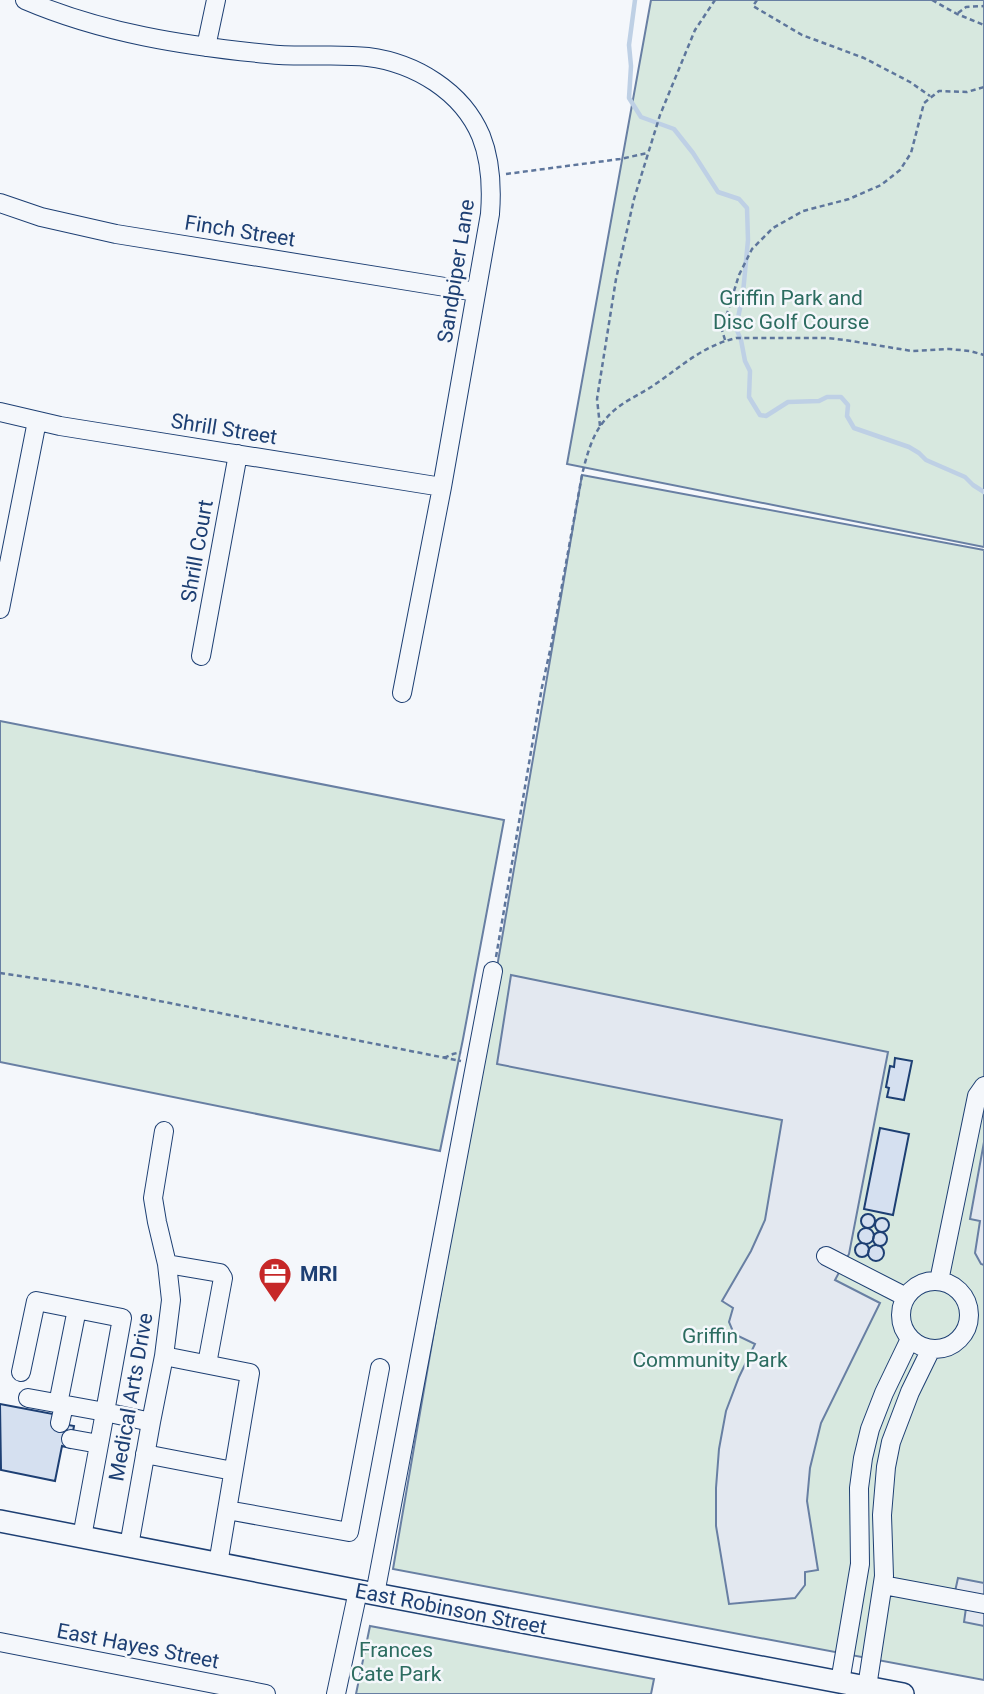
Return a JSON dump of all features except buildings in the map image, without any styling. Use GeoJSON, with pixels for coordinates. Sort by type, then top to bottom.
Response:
{"type":"FeatureCollection","features":[{"type":"Feature","properties":{"kind":"main road","name":"East Robinson Street"},"geometry":{"type":"LineString","coordinates":[[0,1521],[854,1687],[903,1694]]}},
{"type":"Feature","properties":{"kind":"street","name":"Sandpiper Lane"},"geometry":{"type":"LineString","coordinates":[[25,0],[70,18],[117,31],[206,47],[270,55],[366,57],[387,60],[423,74],[441,86],[468,115],[480,135],[487,154],[490,176],[490,215],[402,694]]}},
{"type":"Feature","properties":{"kind":"street"},"geometry":{"type":"LineString","coordinates":[[206,47],[216,0]]}},
{"type":"Feature","properties":{"kind":"street","name":"Finch Street"},"geometry":{"type":"LineString","coordinates":[[0,203],[41,217],[116,234],[476,292]]}},
{"type":"Feature","properties":{"kind":"street","name":"Shrill Street"},"geometry":{"type":"LineString","coordinates":[[0,412],[60,426],[442,487]]}},
{"type":"Feature","properties":{"kind":"street"},"geometry":{"type":"LineString","coordinates":[[0,609],[37,421]]}},
{"type":"Feature","properties":{"kind":"street","name":"Shrill Court"},"geometry":{"type":"LineString","coordinates":[[201,656],[238,454]]}},
{"type":"Feature","properties":{"kind":"street"},"geometry":{"type":"LineString","coordinates":[[337,1694],[366,1593],[494,971]]}},
{"type":"Feature","properties":{"kind":"street"},"geometry":{"type":"LineString","coordinates":[[939,1281],[977,1096],[984,1086]]}},
{"type":"Feature","properties":{"kind":"street","name":"Medical Arts Drive"},"geometry":{"type":"LineString","coordinates":[[129,1546],[164,1356],[171,1300],[167,1264],[153,1198],[164,1131]]}},
{"type":"Feature","properties":{"kind":"street"},"geometry":{"type":"LineString","coordinates":[[826,1256],[906,1297]]}},
{"type":"Feature","properties":{"kind":"street"},"geometry":{"type":"LineString","coordinates":[[167,1264],[220,1273],[223,1278],[207,1364]]}},
{"type":"Feature","properties":{"kind":"street"},"geometry":{"type":"LineString","coordinates":[[930,1281],[939,1281],[958,1289],[964,1297],[976,1303],[963,1335],[948,1347],[931,1349],[910,1339],[901,1319],[901,1307],[912,1289],[930,1281]]}},
{"type":"Feature","properties":{"kind":"street"},"geometry":{"type":"LineString","coordinates":[[22,1372],[36,1301],[122,1318],[82,1536]]}},
{"type":"Feature","properties":{"kind":"street"},"geometry":{"type":"LineString","coordinates":[[60,1423],[77,1309]]}},
{"type":"Feature","properties":{"kind":"street"},"geometry":{"type":"LineString","coordinates":[[854,1687],[860,1564],[859,1488],[870,1429],[910,1339]]}},
{"type":"Feature","properties":{"kind":"street"},"geometry":{"type":"LineString","coordinates":[[854,1687],[883,1585],[884,1489],[891,1442],[910,1392],[931,1349]]}},
{"type":"Feature","properties":{"kind":"street"},"geometry":{"type":"LineString","coordinates":[[164,1356],[250,1373],[218,1564]]}},
{"type":"Feature","properties":{"kind":"street"},"geometry":{"type":"LineString","coordinates":[[227,1510],[349,1532],[380,1368]]}},
{"type":"Feature","properties":{"kind":"street"},"geometry":{"type":"LineString","coordinates":[[28,1398],[151,1422]]}},
{"type":"Feature","properties":{"kind":"street"},"geometry":{"type":"LineString","coordinates":[[71,1438],[99,1444]]}},
{"type":"Feature","properties":{"kind":"street"},"geometry":{"type":"LineString","coordinates":[[145,1454],[233,1471]]}},
{"type":"Feature","properties":{"kind":"street"},"geometry":{"type":"LineString","coordinates":[[859,1488],[884,1489]]}},
{"type":"Feature","properties":{"kind":"street"},"geometry":{"type":"LineString","coordinates":[[883,1585],[984,1604]]}},
{"type":"Feature","properties":{"kind":"street","name":"East Hayes Street"},"geometry":{"type":"LineString","coordinates":[[0,1642],[266,1694]]}},
{"type":"Feature","properties":{"kind":"path"},"geometry":{"type":"LineString","coordinates":[[600,426],[597,399],[616,278],[634,199],[660,115],[695,30],[715,0]]}},
{"type":"Feature","properties":{"kind":"path"},"geometry":{"type":"LineString","coordinates":[[757,0],[753,6],[802,35],[864,58],[932,97]]}},
{"type":"Feature","properties":{"kind":"path"},"geometry":{"type":"LineString","coordinates":[[932,0],[984,25]]}},
{"type":"Feature","properties":{"kind":"path"},"geometry":{"type":"LineString","coordinates":[[957,14],[966,7],[984,6]]}},
{"type":"Feature","properties":{"kind":"path"},"geometry":{"type":"LineString","coordinates":[[725,340],[722,330],[739,275],[752,249],[773,228],[803,211],[849,199],[881,184],[900,170],[911,153],[924,103],[939,92],[967,92],[984,87]]}},
{"type":"Feature","properties":{"kind":"path"},"geometry":{"type":"LineString","coordinates":[[490,176],[648,153]]}},
{"type":"Feature","properties":{"kind":"path"},"geometry":{"type":"LineString","coordinates":[[494,971],[542,687],[582,475],[600,426],[616,408],[655,385],[701,351],[725,340],[845,340],[901,350],[925,352],[949,349],[984,355]]}},
{"type":"Feature","properties":{"kind":"path"},"geometry":{"type":"LineString","coordinates":[[0,973],[74,984],[476,1064]]}},
{"type":"Feature","properties":{"kind":"green space","name":"Griffin Park and Disc Golf Course"},"geometry":{"type":"Polygon","coordinates":[[[651,0],[984,0],[984,547],[567,464],[651,0]]]}},
{"type":"Feature","properties":{"kind":"green space","name":"Griffin Community Park"},"geometry":{"type":"Polygon","coordinates":[[[582,475],[984,550],[984,1680],[393,1569],[582,475]]]}},
{"type":"Feature","properties":{"kind":"green space"},"geometry":{"type":"Polygon","coordinates":[[[0,721],[504,820],[440,1151],[0,1062],[0,721]]]}},
{"type":"Feature","properties":{"kind":"green space","name":"Frances Cate Park"},"geometry":{"type":"Polygon","coordinates":[[[370,1626],[654,1679],[651,1694],[356,1694],[370,1626]]]}},
{"type":"Feature","properties":{"kind":"shaded area"},"geometry":{"type":"Polygon","coordinates":[[[511,975],[888,1052],[849,1254],[835,1280],[880,1303],[821,1423],[810,1468],[807,1501],[818,1570],[805,1572],[805,1585],[795,1598],[729,1604],[716,1526],[719,1449],[726,1411],[755,1344],[734,1334],[729,1322],[733,1308],[722,1301],[751,1251],[765,1220],[782,1120],[497,1064],[511,975]]]}},
{"type":"Feature","properties":{"kind":"shaded area"},"geometry":{"type":"Polygon","coordinates":[[[984,1142],[984,1265],[975,1253],[980,1221],[970,1219],[984,1142]]]}},
{"type":"Feature","properties":{"kind":"shaded area"},"geometry":{"type":"Polygon","coordinates":[[[958,1578],[984,1583],[984,1626],[964,1622],[966,1608],[952,1605],[958,1578]]]}},
{"type":"Feature","properties":{"kind":"waterway"},"geometry":{"type":"LineString","coordinates":[[635,0],[629,45],[629,98],[641,117],[674,129],[718,192],[739,199],[747,208],[748,240],[743,293],[736,328],[750,371],[749,397],[760,415],[766,416],[788,402],[841,397],[848,405],[847,416],[854,428],[909,447],[926,460],[965,477],[984,492]]}},
{"type":"Feature","properties":{"kind":"place","name":"MRI"},"geometry":{"type":"Point","coordinates":[275,1304]}}]}
